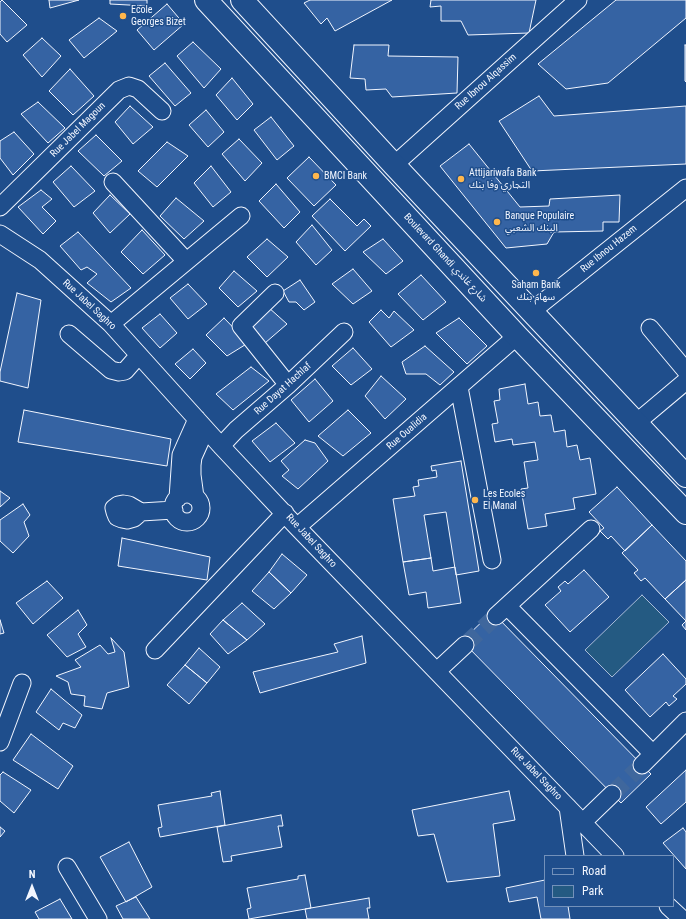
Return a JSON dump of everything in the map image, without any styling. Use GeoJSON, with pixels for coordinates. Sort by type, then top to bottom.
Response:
{"type":"FeatureCollection","features":[{"type":"Feature","properties":{"kind":"main road","name":"Boulevard Ghandi شارع غاندي"},"geometry":{"type":"LineString","coordinates":[[206,0],[517,336],[686,513]]}},
{"type":"Feature","properties":{"kind":"main road"},"geometry":{"type":"LineString","coordinates":[[249,2],[394,165],[686,476]]}},
{"type":"Feature","properties":{"kind":"street","name":"Rue Ibnou Alqassim"},"geometry":{"type":"LineString","coordinates":[[394,165],[578,0]]}},
{"type":"Feature","properties":{"kind":"street"},"geometry":{"type":"LineString","coordinates":[[229,25],[249,2]]}},
{"type":"Feature","properties":{"kind":"street","name":"Rue Jabel Magoun"},"geometry":{"type":"LineString","coordinates":[[0,207],[119,84],[138,89],[162,111]]}},
{"type":"Feature","properties":{"kind":"street"},"geometry":{"type":"LineString","coordinates":[[113,182],[186,261]]}},
{"type":"Feature","properties":{"kind":"street","name":"Rue Ibnou Hazem"},"geometry":{"type":"LineString","coordinates":[[532,311],[686,188]]}},
{"type":"Feature","properties":{"kind":"street"},"geometry":{"type":"LineString","coordinates":[[111,324],[241,216]]}},
{"type":"Feature","properties":{"kind":"street","name":"Rue Jabel Saghro"},"geometry":{"type":"LineString","coordinates":[[0,234],[40,260],[111,324],[221,446],[297,527],[614,855]]}},
{"type":"Feature","properties":{"kind":"street"},"geometry":{"type":"LineString","coordinates":[[275,294],[241,326],[288,385]]}},
{"type":"Feature","properties":{"kind":"street"},"geometry":{"type":"LineString","coordinates":[[650,328],[686,371]]}},
{"type":"Feature","properties":{"kind":"street","name":"Rue Dayat Hachlaf"},"geometry":{"type":"LineString","coordinates":[[221,446],[236,430],[288,385],[344,332]]}},
{"type":"Feature","properties":{"kind":"street"},"geometry":{"type":"LineString","coordinates":[[70,334],[111,370],[119,372],[125,371],[139,355]]}},
{"type":"Feature","properties":{"kind":"street","name":"Rue Oualidia"},"geometry":{"type":"LineString","coordinates":[[297,527],[517,336]]}},
{"type":"Feature","properties":{"kind":"street"},"geometry":{"type":"LineString","coordinates":[[636,423],[686,381]]}},
{"type":"Feature","properties":{"kind":"street"},"geometry":{"type":"LineString","coordinates":[[459,387],[492,560]]}},
{"type":"Feature","properties":{"kind":"street"},"geometry":{"type":"LineString","coordinates":[[195,497],[192,475],[193,457],[202,424]]}},
{"type":"Feature","properties":{"kind":"street"},"geometry":{"type":"LineString","coordinates":[[141,512],[176,504],[184,495],[190,494],[199,500],[201,508],[200,512],[195,519],[186,521],[182,520],[178,518],[176,504],[181,455],[202,424]]}},
{"type":"Feature","properties":{"kind":"street"},"geometry":{"type":"LineString","coordinates":[[156,650],[285,513]]}},
{"type":"Feature","properties":{"kind":"street"},"geometry":{"type":"LineString","coordinates":[[591,530],[502,611],[647,759],[686,721]]}},
{"type":"Feature","properties":{"kind":"street"},"geometry":{"type":"LineString","coordinates":[[437,671],[465,645]]}},
{"type":"Feature","properties":{"kind":"street"},"geometry":{"type":"LineString","coordinates":[[0,742],[22,683]]}},
{"type":"Feature","properties":{"kind":"street"},"geometry":{"type":"LineString","coordinates":[[583,822],[612,794]]}},
{"type":"Feature","properties":{"kind":"street"},"geometry":{"type":"LineString","coordinates":[[568,807],[575,855]]}},
{"type":"Feature","properties":{"kind":"street"},"geometry":{"type":"LineString","coordinates":[[67,867],[98,919]]}},
{"type":"Feature","properties":{"kind":"street"},"geometry":{"type":"LineString","coordinates":[[669,907],[682,919]]}},
{"type":"Feature","properties":{"kind":"green space"},"geometry":{"type":"Polygon","coordinates":[[[642,595],[669,622],[612,677],[585,650],[642,595]]]}},
{"type":"Feature","properties":{"kind":"building"},"geometry":{"type":"Polygon","coordinates":[[[2,0],[27,25],[7,42],[0,34],[0,2],[2,0]]]}},
{"type":"Feature","properties":{"kind":"building"},"geometry":{"type":"Polygon","coordinates":[[[49,0],[79,0],[50,8],[49,0]]]}},
{"type":"Feature","properties":{"kind":"building"},"geometry":{"type":"Polygon","coordinates":[[[110,0],[147,0],[147,6],[110,4],[110,0]]]}},
{"type":"Feature","properties":{"kind":"building"},"geometry":{"type":"Polygon","coordinates":[[[310,0],[392,0],[335,31],[327,18],[321,24],[304,3],[310,0]]]}},
{"type":"Feature","properties":{"kind":"building"},"geometry":{"type":"Polygon","coordinates":[[[431,0],[536,0],[529,33],[468,35],[461,21],[441,21],[441,6],[430,7],[431,0]]]}},
{"type":"Feature","properties":{"kind":"building"},"geometry":{"type":"Polygon","coordinates":[[[616,0],[686,0],[686,18],[608,83],[566,89],[538,64],[616,0]]]}},
{"type":"Feature","properties":{"kind":"building"},"geometry":{"type":"Polygon","coordinates":[[[167,4],[184,24],[154,50],[137,30],[167,4]]]}},
{"type":"Feature","properties":{"kind":"building"},"geometry":{"type":"Polygon","coordinates":[[[99,18],[117,31],[84,58],[69,40],[99,18]]]}},
{"type":"Feature","properties":{"kind":"building"},"geometry":{"type":"Polygon","coordinates":[[[42,38],[61,56],[42,77],[23,55],[42,38]]]}},
{"type":"Feature","properties":{"kind":"building"},"geometry":{"type":"Polygon","coordinates":[[[193,42],[221,69],[204,88],[177,56],[193,42]]]}},
{"type":"Feature","properties":{"kind":"building"},"geometry":{"type":"Polygon","coordinates":[[[354,45],[389,45],[388,56],[458,57],[457,93],[392,97],[386,89],[366,90],[365,79],[350,78],[354,45]]]}},
{"type":"Feature","properties":{"kind":"building"},"geometry":{"type":"Polygon","coordinates":[[[686,45],[686,82],[685,81],[686,45]]]}},
{"type":"Feature","properties":{"kind":"building"},"geometry":{"type":"Polygon","coordinates":[[[165,63],[191,93],[175,106],[149,76],[165,63]]]}},
{"type":"Feature","properties":{"kind":"building"},"geometry":{"type":"Polygon","coordinates":[[[70,69],[94,96],[73,115],[49,91],[70,69]]]}},
{"type":"Feature","properties":{"kind":"building"},"geometry":{"type":"Polygon","coordinates":[[[232,78],[253,104],[237,120],[216,95],[232,78]]]}},
{"type":"Feature","properties":{"kind":"building"},"geometry":{"type":"Polygon","coordinates":[[[539,96],[554,116],[686,106],[686,164],[532,171],[499,121],[539,96]]]}},
{"type":"Feature","properties":{"kind":"building"},"geometry":{"type":"Polygon","coordinates":[[[38,102],[65,128],[48,143],[21,114],[38,102]]]}},
{"type":"Feature","properties":{"kind":"building"},"geometry":{"type":"Polygon","coordinates":[[[130,106],[153,127],[133,144],[115,122],[130,106]]]}},
{"type":"Feature","properties":{"kind":"building"},"geometry":{"type":"Polygon","coordinates":[[[206,110],[224,132],[208,147],[189,125],[206,110]]]}},
{"type":"Feature","properties":{"kind":"building"},"geometry":{"type":"Polygon","coordinates":[[[271,117],[294,146],[277,160],[254,130],[271,117]]]}},
{"type":"Feature","properties":{"kind":"building"},"geometry":{"type":"Polygon","coordinates":[[[14,132],[34,154],[13,175],[0,158],[0,141],[14,132]]]}},
{"type":"Feature","properties":{"kind":"building"},"geometry":{"type":"Polygon","coordinates":[[[96,135],[122,161],[104,176],[78,151],[96,135]]]}},
{"type":"Feature","properties":{"kind":"building"},"geometry":{"type":"Polygon","coordinates":[[[239,139],[262,163],[245,181],[222,154],[239,139]]]}},
{"type":"Feature","properties":{"kind":"building"},"geometry":{"type":"Polygon","coordinates":[[[167,142],[188,156],[157,187],[138,171],[167,142]]]}},
{"type":"Feature","properties":{"kind":"building"},"geometry":{"type":"Polygon","coordinates":[[[469,144],[520,207],[549,206],[550,199],[620,195],[619,222],[603,222],[603,231],[554,232],[547,244],[506,248],[440,166],[469,144]]]}},
{"type":"Feature","properties":{"kind":"building"},"geometry":{"type":"Polygon","coordinates":[[[309,157],[336,185],[314,206],[287,178],[309,157]]]}},
{"type":"Feature","properties":{"kind":"building"},"geometry":{"type":"Polygon","coordinates":[[[71,166],[95,191],[74,207],[53,182],[71,166]]]}},
{"type":"Feature","properties":{"kind":"building"},"geometry":{"type":"Polygon","coordinates":[[[211,166],[231,192],[213,207],[194,183],[211,166]]]}},
{"type":"Feature","properties":{"kind":"building"},"geometry":{"type":"Polygon","coordinates":[[[276,184],[300,212],[284,228],[259,201],[276,184]]]}},
{"type":"Feature","properties":{"kind":"building"},"geometry":{"type":"Polygon","coordinates":[[[41,190],[52,199],[42,207],[56,221],[43,234],[18,207],[41,190]]]}},
{"type":"Feature","properties":{"kind":"building"},"geometry":{"type":"Polygon","coordinates":[[[110,195],[130,214],[110,233],[93,213],[110,195]]]}},
{"type":"Feature","properties":{"kind":"building"},"geometry":{"type":"Polygon","coordinates":[[[176,198],[204,221],[184,239],[160,216],[176,198]]]}},
{"type":"Feature","properties":{"kind":"building"},"geometry":{"type":"Polygon","coordinates":[[[330,199],[357,226],[364,219],[371,226],[345,251],[312,216],[330,199]]]}},
{"type":"Feature","properties":{"kind":"building"},"geometry":{"type":"Polygon","coordinates":[[[312,225],[332,250],[316,265],[296,242],[312,225]]]}},
{"type":"Feature","properties":{"kind":"building"},"geometry":{"type":"Polygon","coordinates":[[[142,230],[165,255],[143,274],[121,252],[142,230]]]}},
{"type":"Feature","properties":{"kind":"building"},"geometry":{"type":"Polygon","coordinates":[[[78,232],[131,288],[111,302],[87,283],[97,274],[87,267],[81,270],[60,246],[78,232]]]}},
{"type":"Feature","properties":{"kind":"building"},"geometry":{"type":"Polygon","coordinates":[[[267,239],[288,257],[267,277],[247,257],[267,239]]]}},
{"type":"Feature","properties":{"kind":"building"},"geometry":{"type":"Polygon","coordinates":[[[383,239],[403,261],[386,274],[363,252],[383,239]]]}},
{"type":"Feature","properties":{"kind":"building"},"geometry":{"type":"Polygon","coordinates":[[[353,269],[372,291],[353,304],[332,284],[353,269]]]}},
{"type":"Feature","properties":{"kind":"building"},"geometry":{"type":"Polygon","coordinates":[[[234,271],[257,291],[238,307],[219,288],[234,271]]]}},
{"type":"Feature","properties":{"kind":"building"},"geometry":{"type":"Polygon","coordinates":[[[421,275],[446,302],[423,320],[398,294],[421,275]]]}},
{"type":"Feature","properties":{"kind":"building"},"geometry":{"type":"Polygon","coordinates":[[[300,280],[315,302],[304,310],[296,302],[289,302],[283,291],[300,280]]]}},
{"type":"Feature","properties":{"kind":"building"},"geometry":{"type":"Polygon","coordinates":[[[188,284],[207,304],[188,319],[170,298],[188,284]]]}},
{"type":"Feature","properties":{"kind":"building"},"geometry":{"type":"Polygon","coordinates":[[[17,293],[41,300],[28,388],[0,381],[0,372],[17,293]]]}},
{"type":"Feature","properties":{"kind":"building"},"geometry":{"type":"Polygon","coordinates":[[[268,307],[287,324],[265,343],[247,326],[268,307]]]}},
{"type":"Feature","properties":{"kind":"building"},"geometry":{"type":"Polygon","coordinates":[[[381,310],[389,318],[394,311],[414,330],[391,347],[369,322],[381,310]]]}},
{"type":"Feature","properties":{"kind":"building"},"geometry":{"type":"Polygon","coordinates":[[[160,314],[177,333],[160,348],[142,328],[160,314]]]}},
{"type":"Feature","properties":{"kind":"building"},"geometry":{"type":"Polygon","coordinates":[[[224,318],[248,343],[227,356],[206,335],[224,318]]]}},
{"type":"Feature","properties":{"kind":"building"},"geometry":{"type":"Polygon","coordinates":[[[459,318],[487,346],[467,364],[436,333],[459,318]]]}},
{"type":"Feature","properties":{"kind":"building"},"geometry":{"type":"Polygon","coordinates":[[[425,346],[454,372],[440,385],[426,374],[406,374],[402,362],[425,346]]]}},
{"type":"Feature","properties":{"kind":"building"},"geometry":{"type":"Polygon","coordinates":[[[353,348],[372,369],[351,385],[332,366],[353,348]]]}},
{"type":"Feature","properties":{"kind":"building"},"geometry":{"type":"Polygon","coordinates":[[[193,349],[206,363],[190,379],[175,364],[193,349]]]}},
{"type":"Feature","properties":{"kind":"building"},"geometry":{"type":"Polygon","coordinates":[[[251,367],[269,381],[233,410],[216,394],[251,367]]]}},
{"type":"Feature","properties":{"kind":"building"},"geometry":{"type":"Polygon","coordinates":[[[381,376],[406,399],[385,419],[365,396],[381,376]]]}},
{"type":"Feature","properties":{"kind":"building"},"geometry":{"type":"Polygon","coordinates":[[[315,379],[333,401],[309,422],[291,400],[315,379]]]}},
{"type":"Feature","properties":{"kind":"building"},"geometry":{"type":"Polygon","coordinates":[[[525,384],[528,404],[538,402],[540,416],[551,415],[554,432],[565,430],[567,447],[577,445],[580,460],[590,458],[596,494],[573,498],[575,509],[545,514],[547,526],[528,529],[521,489],[528,488],[524,462],[538,460],[535,442],[513,445],[512,439],[495,442],[492,424],[498,423],[494,401],[500,400],[499,389],[525,384]]]}},
{"type":"Feature","properties":{"kind":"building"},"geometry":{"type":"Polygon","coordinates":[[[24,410],[171,439],[167,466],[18,442],[24,410]]]}},
{"type":"Feature","properties":{"kind":"building"},"geometry":{"type":"Polygon","coordinates":[[[348,410],[371,433],[343,456],[318,436],[348,410]]]}},
{"type":"Feature","properties":{"kind":"building"},"geometry":{"type":"Polygon","coordinates":[[[276,423],[295,443],[270,462],[252,441],[276,423]]]}},
{"type":"Feature","properties":{"kind":"building"},"geometry":{"type":"Polygon","coordinates":[[[305,440],[315,443],[328,461],[298,489],[282,476],[289,470],[281,461],[305,440]]]}},
{"type":"Feature","properties":{"kind":"building"},"geometry":{"type":"Polygon","coordinates":[[[461,461],[479,571],[456,575],[446,512],[424,515],[431,558],[403,562],[393,499],[415,496],[413,487],[419,486],[418,480],[437,477],[436,470],[432,471],[431,466],[461,461]]]}},
{"type":"Feature","properties":{"kind":"building"},"geometry":{"type":"Polygon","coordinates":[[[617,487],[652,525],[625,551],[611,536],[608,539],[600,531],[604,528],[589,512],[617,487]]]}},
{"type":"Feature","properties":{"kind":"building"},"geometry":{"type":"Polygon","coordinates":[[[0,491],[10,498],[0,507],[0,491]]]}},
{"type":"Feature","properties":{"kind":"building"},"geometry":{"type":"Polygon","coordinates":[[[23,504],[30,515],[24,522],[29,536],[13,553],[0,541],[0,520],[23,504]]]}},
{"type":"Feature","properties":{"kind":"building"},"geometry":{"type":"Polygon","coordinates":[[[652,525],[686,561],[686,580],[665,599],[645,578],[641,581],[634,573],[638,570],[622,553],[652,525]]]}},
{"type":"Feature","properties":{"kind":"building"},"geometry":{"type":"Polygon","coordinates":[[[122,538],[210,557],[207,580],[118,566],[122,538]]]}},
{"type":"Feature","properties":{"kind":"building"},"geometry":{"type":"Polygon","coordinates":[[[282,554],[307,575],[291,593],[269,572],[282,554]]]}},
{"type":"Feature","properties":{"kind":"building"},"geometry":{"type":"Polygon","coordinates":[[[431,558],[433,571],[455,567],[461,603],[428,608],[426,592],[409,595],[403,562],[431,558]]]}},
{"type":"Feature","properties":{"kind":"building"},"geometry":{"type":"Polygon","coordinates":[[[584,570],[609,597],[570,632],[545,605],[561,591],[558,587],[565,581],[568,584],[584,570]]]}},
{"type":"Feature","properties":{"kind":"building"},"geometry":{"type":"Polygon","coordinates":[[[269,572],[291,593],[274,609],[252,591],[269,572]]]}},
{"type":"Feature","properties":{"kind":"building"},"geometry":{"type":"Polygon","coordinates":[[[686,580],[686,621],[665,599],[686,580]]]}},
{"type":"Feature","properties":{"kind":"building"},"geometry":{"type":"Polygon","coordinates":[[[47,581],[63,598],[33,624],[16,603],[47,581]]]}},
{"type":"Feature","properties":{"kind":"building"},"geometry":{"type":"Polygon","coordinates":[[[242,603],[265,624],[247,640],[223,620],[242,603]]]}},
{"type":"Feature","properties":{"kind":"building"},"geometry":{"type":"Polygon","coordinates":[[[78,610],[87,625],[78,634],[86,647],[67,657],[47,635],[78,610]]]}},
{"type":"Feature","properties":{"kind":"building"},"geometry":{"type":"Polygon","coordinates":[[[492,612],[651,774],[621,803],[462,641],[492,612]]]}},
{"type":"Feature","properties":{"kind":"building"},"geometry":{"type":"Polygon","coordinates":[[[0,620],[4,633],[0,634],[0,620]]]}},
{"type":"Feature","properties":{"kind":"building"},"geometry":{"type":"Polygon","coordinates":[[[223,620],[247,640],[228,654],[210,634],[223,620]]]}},
{"type":"Feature","properties":{"kind":"building"},"geometry":{"type":"Polygon","coordinates":[[[686,621],[686,630],[682,625],[686,621]]]}},
{"type":"Feature","properties":{"kind":"building"},"geometry":{"type":"Polygon","coordinates":[[[362,636],[366,663],[260,693],[253,672],[338,652],[334,644],[362,636]]]}},
{"type":"Feature","properties":{"kind":"building"},"geometry":{"type":"Polygon","coordinates":[[[111,638],[124,652],[129,687],[107,693],[102,709],[84,706],[85,696],[71,694],[68,682],[56,676],[81,667],[75,660],[100,645],[108,654],[115,652],[111,638]]]}},
{"type":"Feature","properties":{"kind":"building"},"geometry":{"type":"Polygon","coordinates":[[[199,648],[220,667],[207,683],[185,665],[199,648]]]}},
{"type":"Feature","properties":{"kind":"building"},"geometry":{"type":"Polygon","coordinates":[[[663,654],[686,679],[686,684],[673,696],[677,699],[669,706],[666,702],[650,717],[625,690],[663,654]]]}},
{"type":"Feature","properties":{"kind":"building"},"geometry":{"type":"Polygon","coordinates":[[[185,665],[207,683],[189,704],[167,685],[185,665]]]}},
{"type":"Feature","properties":{"kind":"building"},"geometry":{"type":"Polygon","coordinates":[[[51,689],[82,715],[75,728],[63,723],[59,730],[36,712],[51,689]]]}},
{"type":"Feature","properties":{"kind":"building"},"geometry":{"type":"Polygon","coordinates":[[[31,734],[73,766],[58,789],[13,760],[31,734]]]}},
{"type":"Feature","properties":{"kind":"building"},"geometry":{"type":"Polygon","coordinates":[[[686,770],[686,802],[661,824],[646,807],[686,770]]]}},
{"type":"Feature","properties":{"kind":"building"},"geometry":{"type":"Polygon","coordinates":[[[3,772],[31,790],[14,813],[0,801],[0,775],[3,772]]]}},
{"type":"Feature","properties":{"kind":"building"},"geometry":{"type":"Polygon","coordinates":[[[220,791],[225,825],[160,837],[158,828],[162,827],[158,805],[212,796],[211,793],[220,791]]]}},
{"type":"Feature","properties":{"kind":"building"},"geometry":{"type":"Polygon","coordinates":[[[509,791],[515,820],[493,824],[500,876],[447,882],[434,834],[418,836],[412,810],[509,791]]]}},
{"type":"Feature","properties":{"kind":"building"},"geometry":{"type":"Polygon","coordinates":[[[281,815],[283,826],[278,826],[282,847],[231,856],[232,861],[223,862],[217,827],[281,815]]]}},
{"type":"Feature","properties":{"kind":"building"},"geometry":{"type":"Polygon","coordinates":[[[0,827],[5,831],[0,837],[0,827]]]}},
{"type":"Feature","properties":{"kind":"building"},"geometry":{"type":"Polygon","coordinates":[[[683,828],[686,832],[686,869],[674,855],[663,843],[683,828]]]}},
{"type":"Feature","properties":{"kind":"building"},"geometry":{"type":"Polygon","coordinates":[[[129,842],[152,887],[126,902],[100,857],[129,842]]]}},
{"type":"Feature","properties":{"kind":"building"},"geometry":{"type":"Polygon","coordinates":[[[305,875],[311,908],[249,919],[247,909],[251,908],[247,888],[298,879],[298,876],[305,875]]]}},
{"type":"Feature","properties":{"kind":"building"},"geometry":{"type":"Polygon","coordinates":[[[544,880],[544,907],[568,907],[570,919],[541,919],[537,897],[509,902],[506,888],[544,880]]]}},
{"type":"Feature","properties":{"kind":"building"},"geometry":{"type":"Polygon","coordinates":[[[136,897],[150,919],[123,919],[116,906],[136,897]]]}},
{"type":"Feature","properties":{"kind":"building"},"geometry":{"type":"Polygon","coordinates":[[[369,898],[370,908],[367,908],[369,919],[307,919],[305,909],[369,898]]]}},
{"type":"Feature","properties":{"kind":"building"},"geometry":{"type":"Polygon","coordinates":[[[60,899],[72,919],[39,919],[35,912],[60,899]]]}},
{"type":"Feature","properties":{"kind":"tunnel"},"geometry":{"type":"LineString","coordinates":[[465,645],[496,616]]}},
{"type":"Feature","properties":{"kind":"tunnel"},"geometry":{"type":"LineString","coordinates":[[612,794],[642,765]]}},
{"type":"Feature","properties":{"kind":"place","name":"Ecole Georges Bizet"},"geometry":{"type":"Point","coordinates":[123,16]}},
{"type":"Feature","properties":{"kind":"place","name":"BMCI Bank"},"geometry":{"type":"Point","coordinates":[316,176]}},
{"type":"Feature","properties":{"kind":"place","name":"Attijariwafa Bank التجاري وفا بنك"},"geometry":{"type":"Point","coordinates":[461,179]}},
{"type":"Feature","properties":{"kind":"place","name":"Banque Populaire البنك الشعبي"},"geometry":{"type":"Point","coordinates":[497,222]}},
{"type":"Feature","properties":{"kind":"place","name":"Saham Bank سهام بنك"},"geometry":{"type":"Point","coordinates":[536,273]}},
{"type":"Feature","properties":{"kind":"place","name":"Les Ecoles El Manal"},"geometry":{"type":"Point","coordinates":[475,500]}}]}
